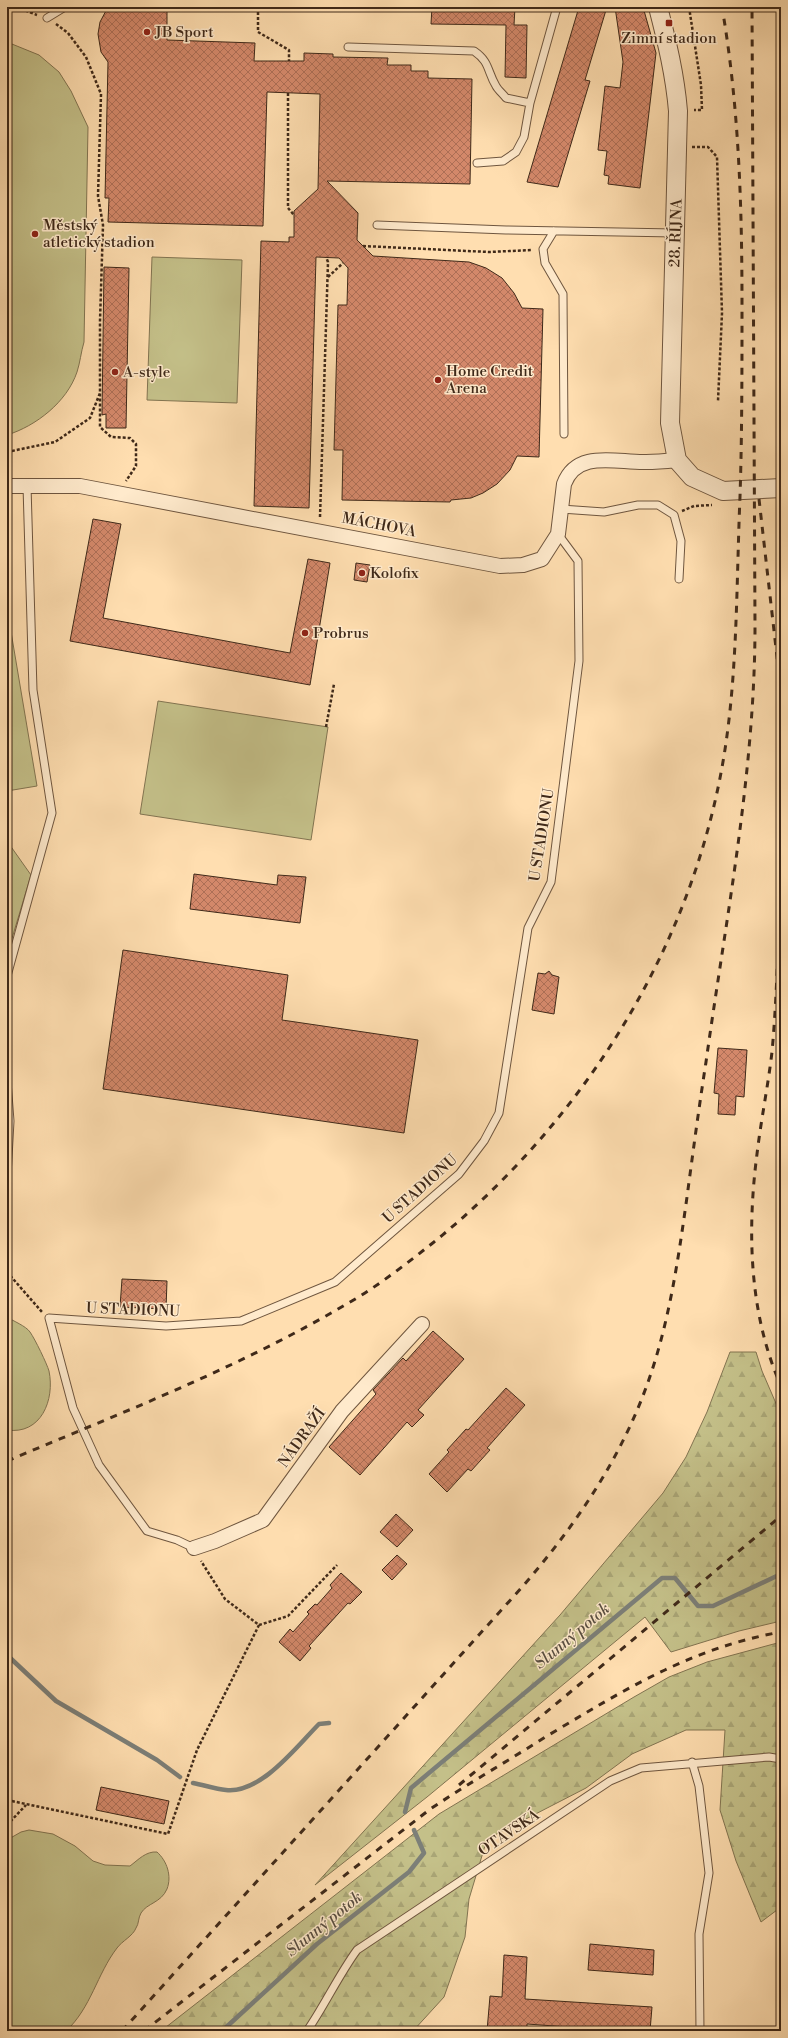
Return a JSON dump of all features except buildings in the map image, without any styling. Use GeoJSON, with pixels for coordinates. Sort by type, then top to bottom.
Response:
{"type":"FeatureCollection","features":[{"type":"Feature","properties":{"kind":"street","name":"28. ŘÍJNA"},"geometry":{"type":"LineString","coordinates":[[658,7],[670,52],[676,85],[678,111],[670,423],[677,460]]}},
{"type":"Feature","properties":{"kind":"street"},"geometry":{"type":"LineString","coordinates":[[677,460],[692,477],[723,491],[781,488]]}},
{"type":"Feature","properties":{"kind":"street","name":"MÁCHOVA"},"geometry":{"type":"LineString","coordinates":[[7,486],[80,486],[500,566],[523,565],[542,559],[558,534],[566,477],[573,469],[585,461],[646,462],[677,460]]}},
{"type":"Feature","properties":{"kind":"street","name":"NÁDRAŽÍ"},"geometry":{"type":"LineString","coordinates":[[194,1548],[216,1541],[263,1520],[342,1411],[422,1324]]}},
{"type":"Feature","properties":{"kind":"lane"},"geometry":{"type":"LineString","coordinates":[[47,18],[65,7]]}},
{"type":"Feature","properties":{"kind":"lane"},"geometry":{"type":"LineString","coordinates":[[477,164],[503,161],[516,152],[524,137],[530,103],[557,7]]}},
{"type":"Feature","properties":{"kind":"lane"},"geometry":{"type":"LineString","coordinates":[[348,47],[474,51],[482,57],[488,66],[496,86],[506,98],[530,103]]}},
{"type":"Feature","properties":{"kind":"lane"},"geometry":{"type":"LineString","coordinates":[[378,224],[554,231],[676,233]]}},
{"type":"Feature","properties":{"kind":"lane"},"geometry":{"type":"LineString","coordinates":[[554,231],[543,249],[545,263],[563,294],[564,434]]}},
{"type":"Feature","properties":{"kind":"lane"},"geometry":{"type":"LineString","coordinates":[[7,976],[52,813],[33,690],[27,486]]}},
{"type":"Feature","properties":{"kind":"lane"},"geometry":{"type":"LineString","coordinates":[[561,509],[604,512],[638,505],[658,505],[674,515],[681,541],[679,579]]}},
{"type":"Feature","properties":{"kind":"lane","name":"U STADIONU"},"geometry":{"type":"LineString","coordinates":[[49,1318],[166,1326],[241,1321],[335,1282],[459,1174],[484,1142],[499,1113],[528,928],[551,882],[579,661],[578,561],[558,534]]}},
{"type":"Feature","properties":{"kind":"lane"},"geometry":{"type":"LineString","coordinates":[[7,1081],[10,1121],[7,1176]]}},
{"type":"Feature","properties":{"kind":"lane"},"geometry":{"type":"LineString","coordinates":[[49,1318],[73,1408],[99,1465],[147,1531],[177,1540],[194,1548]]}},
{"type":"Feature","properties":{"kind":"lane","name":"OTAVSKÁ"},"geometry":{"type":"LineString","coordinates":[[307,2031],[321,2011],[341,1972],[356,1950],[610,1781],[641,1768],[692,1762],[769,1757],[781,1760]]}},
{"type":"Feature","properties":{"kind":"lane"},"geometry":{"type":"LineString","coordinates":[[692,1762],[698,1786],[709,1873],[699,1934],[700,2031]]}},
{"type":"Feature","properties":{"kind":"path"},"geometry":{"type":"LineString","coordinates":[[16,7],[47,18],[68,33],[86,57],[101,94],[98,196],[103,225],[100,320],[100,427],[110,438],[130,438],[136,444],[136,466],[117,493]]}},
{"type":"Feature","properties":{"kind":"path"},"geometry":{"type":"LineString","coordinates":[[258,7],[258,32],[289,50],[289,60]]}},
{"type":"Feature","properties":{"kind":"path"},"geometry":{"type":"LineString","coordinates":[[678,111],[702,110],[701,85],[689,7]]}},
{"type":"Feature","properties":{"kind":"path"},"geometry":{"type":"LineString","coordinates":[[288,93],[288,208],[294,215]]}},
{"type":"Feature","properties":{"kind":"path"},"geometry":{"type":"LineString","coordinates":[[678,146],[708,147],[717,157],[722,314],[718,401]]}},
{"type":"Feature","properties":{"kind":"path"},"geometry":{"type":"LineString","coordinates":[[363,246],[489,252],[543,249]]}},
{"type":"Feature","properties":{"kind":"path"},"geometry":{"type":"LineString","coordinates":[[320,531],[328,277],[328,262],[326,257]]}},
{"type":"Feature","properties":{"kind":"path"},"geometry":{"type":"LineString","coordinates":[[328,277],[343,263]]}},
{"type":"Feature","properties":{"kind":"path"},"geometry":{"type":"LineString","coordinates":[[7,452],[55,442],[90,418],[100,393]]}},
{"type":"Feature","properties":{"kind":"path"},"geometry":{"type":"LineString","coordinates":[[674,515],[694,506],[714,505]]}},
{"type":"Feature","properties":{"kind":"path"},"geometry":{"type":"LineString","coordinates":[[326,727],[334,684]]}},
{"type":"Feature","properties":{"kind":"path"},"geometry":{"type":"LineString","coordinates":[[7,1274],[49,1318]]}},
{"type":"Feature","properties":{"kind":"path"},"geometry":{"type":"LineString","coordinates":[[194,1548],[225,1599],[259,1625]]}},
{"type":"Feature","properties":{"kind":"path"},"geometry":{"type":"LineString","coordinates":[[7,1800],[168,1834],[197,1750],[259,1625],[288,1616],[337,1565]]}},
{"type":"Feature","properties":{"kind":"path"},"geometry":{"type":"LineString","coordinates":[[7,1825],[26,1804]]}},
{"type":"Feature","properties":{"kind":"green space","name":"Městský atletický stadion"},"geometry":{"type":"Polygon","coordinates":[[[7,42],[39,55],[59,72],[71,91],[88,127],[84,342],[78,369],[72,383],[58,403],[29,426],[7,435],[7,42]]]}},
{"type":"Feature","properties":{"kind":"green space"},"geometry":{"type":"Polygon","coordinates":[[[152,257],[242,260],[237,403],[147,400],[152,257]]]}},
{"type":"Feature","properties":{"kind":"green space"},"geometry":{"type":"Polygon","coordinates":[[[7,608],[37,786],[7,791],[7,608]]]}},
{"type":"Feature","properties":{"kind":"green space"},"geometry":{"type":"Polygon","coordinates":[[[158,701],[328,727],[311,840],[140,814],[158,701]]]}},
{"type":"Feature","properties":{"kind":"green space"},"geometry":{"type":"Polygon","coordinates":[[[7,841],[31,875],[7,955],[7,841]]]}},
{"type":"Feature","properties":{"kind":"green space"},"geometry":{"type":"Polygon","coordinates":[[[7,1317],[23,1326],[30,1332],[49,1371],[50,1393],[43,1413],[37,1421],[29,1427],[19,1430],[7,1430],[7,1317]]]}},
{"type":"Feature","properties":{"kind":"green space"},"geometry":{"type":"Polygon","coordinates":[[[730,1352],[756,1352],[762,1371],[781,1415],[781,1621],[739,1631],[671,1652],[645,1617],[427,1797],[315,1885],[560,1615],[663,1493],[686,1457],[707,1412],[730,1352]]]}},
{"type":"Feature","properties":{"kind":"green space"},"geometry":{"type":"Polygon","coordinates":[[[781,1642],[781,1907],[761,1922],[736,1861],[720,1810],[725,1730],[686,1730],[632,1754],[586,1788],[487,1839],[469,1899],[465,1937],[444,1997],[413,2031],[161,2031],[439,1814],[669,1677],[707,1662],[781,1642]]]}},
{"type":"Feature","properties":{"kind":"green space"},"geometry":{"type":"Polygon","coordinates":[[[29,1830],[53,1834],[75,1846],[93,1861],[105,1865],[130,1866],[146,1854],[157,1852],[166,1864],[169,1874],[167,1889],[164,1894],[141,1913],[135,1931],[119,1945],[110,1958],[82,2012],[66,2031],[7,2031],[7,1840],[21,1832],[29,1830]]]}},
{"type":"Feature","properties":{"kind":"waterway","name":"Slunný potok"},"geometry":{"type":"LineString","coordinates":[[405,1812],[411,1788],[662,1578],[675,1578],[698,1606],[713,1606],[781,1574]]}},
{"type":"Feature","properties":{"kind":"waterway"},"geometry":{"type":"LineString","coordinates":[[7,1655],[56,1701],[157,1760],[180,1777]]}},
{"type":"Feature","properties":{"kind":"waterway"},"geometry":{"type":"LineString","coordinates":[[193,1783],[226,1790],[239,1789],[252,1784],[265,1777],[277,1767],[319,1724],[329,1723]]}},
{"type":"Feature","properties":{"kind":"waterway","name":"Slunný potok"},"geometry":{"type":"LineString","coordinates":[[222,2031],[317,1944],[409,1872],[424,1853],[414,1830]]}},
{"type":"Feature","properties":{"kind":"railway"},"geometry":{"type":"LineString","coordinates":[[7,1461],[179,1389],[263,1349],[357,1298],[402,1267],[434,1242],[486,1196],[534,1146],[578,1092],[618,1035],[652,974],[680,911],[703,846],[720,778],[726,744],[733,674],[737,603],[741,450],[741,231],[736,119],[728,44],[722,7]]}},
{"type":"Feature","properties":{"kind":"railway"},"geometry":{"type":"LineString","coordinates":[[122,2031],[523,1586],[561,1540],[610,1466],[624,1440],[655,1362],[667,1316],[680,1245],[738,844],[745,790],[754,680],[752,7]]}},
{"type":"Feature","properties":{"kind":"railway"},"geometry":{"type":"LineString","coordinates":[[759,499],[781,692]]}},
{"type":"Feature","properties":{"kind":"railway"},"geometry":{"type":"LineString","coordinates":[[781,885],[774,1031],[759,1141],[752,1213],[753,1272],[757,1301],[762,1330],[770,1359],[781,1386]]}},
{"type":"Feature","properties":{"kind":"railway"},"geometry":{"type":"LineString","coordinates":[[459,1785],[781,1516]]}},
{"type":"Feature","properties":{"kind":"railway"},"geometry":{"type":"LineString","coordinates":[[144,2031],[429,1810],[458,1791],[575,1719],[659,1673],[717,1649],[748,1639],[781,1632]]}},
{"type":"Feature","properties":{"kind":"place","name":"Zimní stadion"},"geometry":{"type":"Point","coordinates":[669,23]}},
{"type":"Feature","properties":{"kind":"place","name":"JB Sport"},"geometry":{"type":"Point","coordinates":[147,32]}},
{"type":"Feature","properties":{"kind":"place","name":"Městský atletický stadion"},"geometry":{"type":"Point","coordinates":[35,234]}},
{"type":"Feature","properties":{"kind":"place","name":"A-style"},"geometry":{"type":"Point","coordinates":[115,372]}},
{"type":"Feature","properties":{"kind":"place","name":"Home Credit Arena"},"geometry":{"type":"Point","coordinates":[438,380]}},
{"type":"Feature","properties":{"kind":"place","name":"Kolofix"},"geometry":{"type":"Point","coordinates":[362,573]}},
{"type":"Feature","properties":{"kind":"place","name":"Probrus"},"geometry":{"type":"Point","coordinates":[305,633]}}]}
